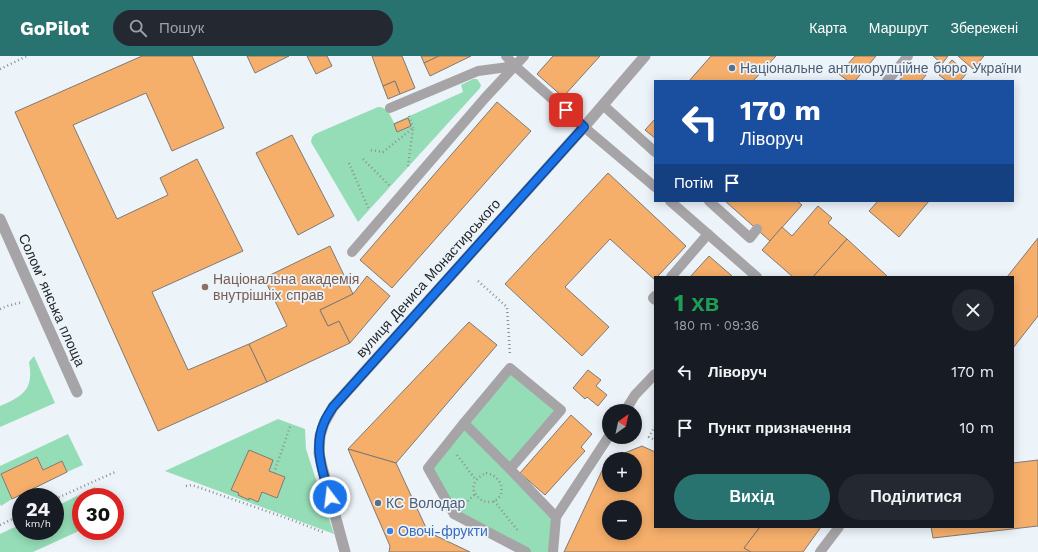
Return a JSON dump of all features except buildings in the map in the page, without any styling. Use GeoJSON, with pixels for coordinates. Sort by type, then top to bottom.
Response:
{"type":"FeatureCollection","features":[{"type":"Feature","properties":{"kind":"street","name":"вулиця Дениса Монастирського"},"geometry":{"type":"LineString","coordinates":[[345,552],[319,452],[320,436],[324,423],[333,407],[646,56]]}},
{"type":"Feature","properties":{"kind":"street","name":"Соломʼянська площа"},"geometry":{"type":"LineString","coordinates":[[0,219],[78,392]]}},
{"type":"Feature","properties":{"kind":"lane"},"geometry":{"type":"LineString","coordinates":[[506,56],[515,66],[584,127],[654,186]]}},
{"type":"Feature","properties":{"kind":"lane"},"geometry":{"type":"LineString","coordinates":[[352,252],[485,98],[524,56]]}},
{"type":"Feature","properties":{"kind":"lane"},"geometry":{"type":"LineString","coordinates":[[888,80],[908,56]]}},
{"type":"Feature","properties":{"kind":"lane"},"geometry":{"type":"LineString","coordinates":[[390,108],[478,71],[515,66]]}},
{"type":"Feature","properties":{"kind":"lane"},"geometry":{"type":"LineString","coordinates":[[603,105],[654,151]]}},
{"type":"Feature","properties":{"kind":"lane"},"geometry":{"type":"LineString","coordinates":[[671,202],[756,276]]}},
{"type":"Feature","properties":{"kind":"lane"},"geometry":{"type":"LineString","coordinates":[[710,202],[750,238],[757,230]]}},
{"type":"Feature","properties":{"kind":"lane"},"geometry":{"type":"LineString","coordinates":[[672,276],[708,234]]}},
{"type":"Feature","properties":{"kind":"lane"},"geometry":{"type":"LineString","coordinates":[[510,469],[561,410],[510,368],[428,468],[454,514],[526,552]]}},
{"type":"Feature","properties":{"kind":"lane"},"geometry":{"type":"LineString","coordinates":[[629,404],[635,395],[654,375]]}},
{"type":"Feature","properties":{"kind":"lane"},"geometry":{"type":"LineString","coordinates":[[464,423],[556,517]]}},
{"type":"Feature","properties":{"kind":"lane"},"geometry":{"type":"LineString","coordinates":[[554,552],[556,517],[604,444]]}},
{"type":"Feature","properties":{"kind":"lane"},"geometry":{"type":"LineString","coordinates":[[820,552],[838,528]]}},
{"type":"Feature","properties":{"kind":"path"},"geometry":{"type":"LineString","coordinates":[[0,69],[27,56]]}},
{"type":"Feature","properties":{"kind":"path"},"geometry":{"type":"LineString","coordinates":[[409,116],[414,128],[407,168],[417,176]]}},
{"type":"Feature","properties":{"kind":"path"},"geometry":{"type":"LineString","coordinates":[[371,150],[383,152],[414,128]]}},
{"type":"Feature","properties":{"kind":"path"},"geometry":{"type":"LineString","coordinates":[[363,159],[401,195]]}},
{"type":"Feature","properties":{"kind":"path"},"geometry":{"type":"LineString","coordinates":[[349,163],[375,225]]}},
{"type":"Feature","properties":{"kind":"path"},"geometry":{"type":"LineString","coordinates":[[478,281],[507,306],[510,368]]}},
{"type":"Feature","properties":{"kind":"path"},"geometry":{"type":"LineString","coordinates":[[0,309],[7,306],[36,300]]}},
{"type":"Feature","properties":{"kind":"path"},"geometry":{"type":"LineString","coordinates":[[274,473],[291,424]]}},
{"type":"Feature","properties":{"kind":"path"},"geometry":{"type":"LineString","coordinates":[[654,428],[649,437],[654,440]]}},
{"type":"Feature","properties":{"kind":"path"},"geometry":{"type":"LineString","coordinates":[[448,443],[476,480]]}},
{"type":"Feature","properties":{"kind":"path"},"geometry":{"type":"LineString","coordinates":[[64,495],[115,472]]}},
{"type":"Feature","properties":{"kind":"path"},"geometry":{"type":"LineString","coordinates":[[486,473],[491,474],[498,478],[502,485],[502,492],[494,501],[488,502],[481,500],[475,494],[474,486],[476,480],[486,473]]}},
{"type":"Feature","properties":{"kind":"path"},"geometry":{"type":"LineString","coordinates":[[186,486],[192,485],[292,520],[342,541]]}},
{"type":"Feature","properties":{"kind":"path"},"geometry":{"type":"LineString","coordinates":[[494,501],[522,535]]}},
{"type":"Feature","properties":{"kind":"path"},"geometry":{"type":"LineString","coordinates":[[0,525],[12,519]]}},
{"type":"Feature","properties":{"kind":"green space"},"geometry":{"type":"Polygon","coordinates":[[[473,79],[477,79],[481,85],[480,88],[358,222],[311,142],[312,137],[315,134],[378,107],[384,108],[390,114],[394,123],[463,92],[461,85],[473,79]]]}},
{"type":"Feature","properties":{"kind":"green space"},"geometry":{"type":"Polygon","coordinates":[[[34,356],[55,403],[0,427],[0,406],[15,399],[25,391],[30,379],[29,362],[34,356]]]}},
{"type":"Feature","properties":{"kind":"green space"},"geometry":{"type":"Polygon","coordinates":[[[510,368],[561,410],[510,469],[556,517],[553,552],[526,552],[454,514],[428,468],[510,368]]]}},
{"type":"Feature","properties":{"kind":"green space"},"geometry":{"type":"Polygon","coordinates":[[[278,419],[305,429],[306,449],[334,534],[165,471],[278,419]]]}},
{"type":"Feature","properties":{"kind":"green space"},"geometry":{"type":"Polygon","coordinates":[[[68,434],[83,465],[67,472],[62,461],[43,470],[36,457],[1,474],[12,499],[1,506],[0,466],[68,434]]]}},
{"type":"Feature","properties":{"kind":"green space"},"geometry":{"type":"Polygon","coordinates":[[[72,498],[72,534],[64,538],[64,502],[72,498]]]}},
{"type":"Feature","properties":{"kind":"green space"},"geometry":{"type":"Polygon","coordinates":[[[12,528],[12,540],[59,540],[33,552],[0,552],[0,534],[12,528]]]}},
{"type":"Feature","properties":{"kind":"place","name":"Національне антикорупційне бюро України"},"geometry":{"type":"Point","coordinates":[732,68]}},
{"type":"Feature","properties":{"kind":"place","name":"Національна академія внутрішніх справ"},"geometry":{"type":"Point","coordinates":[205,287]}},
{"type":"Feature","properties":{"kind":"place","name":"КС Володар"},"geometry":{"type":"Point","coordinates":[378,503]}},
{"type":"Feature","properties":{"kind":"place","name":"Овочі-фрукти"},"geometry":{"type":"Point","coordinates":[390,531]}},
{"type":"Feature","properties":{"kind":"route"},"geometry":{"type":"LineString","coordinates":[[330,497],[319,452],[320,436],[324,423],[333,407],[584,127],[566,110]]}}]}
